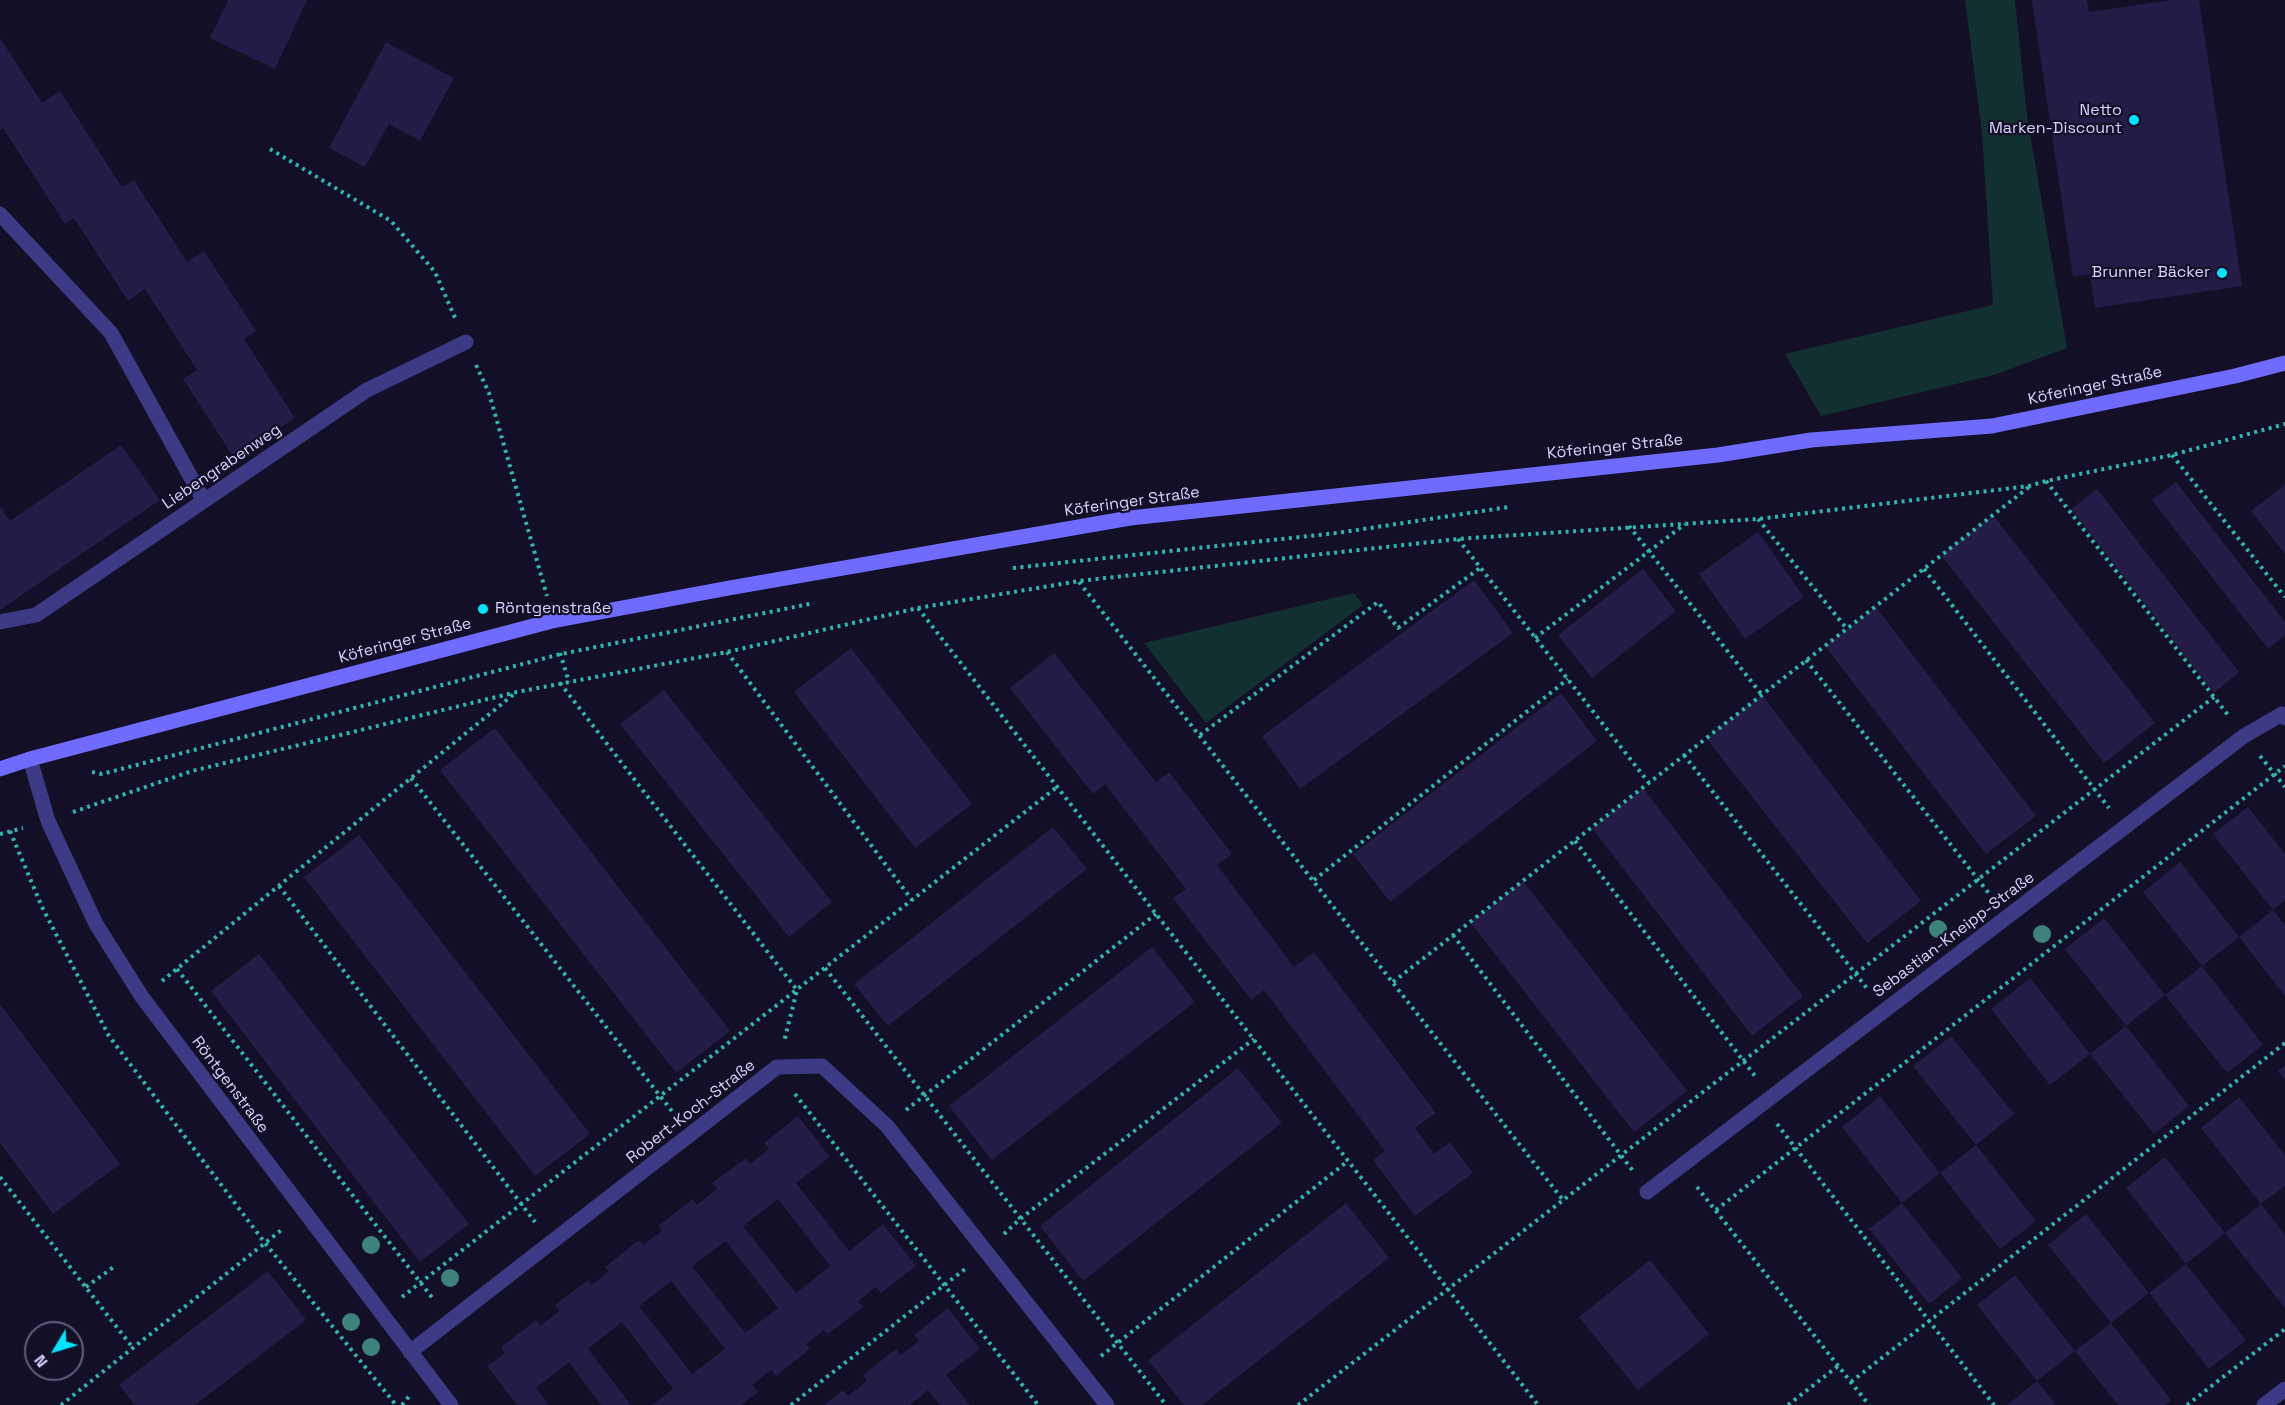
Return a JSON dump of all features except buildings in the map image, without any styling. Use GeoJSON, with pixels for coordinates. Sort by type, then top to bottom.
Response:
{"type":"FeatureCollection","features":[{"type":"Feature","properties":{"kind":"street"},"geometry":{"type":"LineString","coordinates":[[0,214],[111,333],[204,501]]}},
{"type":"Feature","properties":{"kind":"street","name":"Liebengrabenweg"},"geometry":{"type":"LineString","coordinates":[[0,622],[36,615],[367,390],[466,342]]}},
{"type":"Feature","properties":{"kind":"street","name":"Köferinger Straße"},"geometry":{"type":"LineString","coordinates":[[0,769],[30,759],[552,621],[1130,518],[1718,455],[1811,440],[1992,426],[2235,376],[2285,363]]}},
{"type":"Feature","properties":{"kind":"street","name":"Sebastian-Kneipp-Straße"},"geometry":{"type":"LineString","coordinates":[[1647,1192],[2244,736],[2282,714],[2285,718]]}},
{"type":"Feature","properties":{"kind":"street","name":"Röntgenstraße"},"geometry":{"type":"LineString","coordinates":[[30,759],[48,821],[96,924],[142,997],[451,1405]]}},
{"type":"Feature","properties":{"kind":"street","name":"Robert-Koch-Straße"},"geometry":{"type":"LineString","coordinates":[[410,1352],[777,1067],[822,1066],[888,1125],[1107,1405]]}},
{"type":"Feature","properties":{"kind":"street"},"geometry":{"type":"LineString","coordinates":[[2264,1405],[2285,1389]]}},
{"type":"Feature","properties":{"kind":"path"},"geometry":{"type":"LineString","coordinates":[[270,149],[391,221],[435,272],[489,393],[543,580],[569,682]]}},
{"type":"Feature","properties":{"kind":"path"},"geometry":{"type":"LineString","coordinates":[[0,834],[48,821],[192,771],[517,692],[727,652],[918,608],[1079,581],[1458,539],[1758,519],[2029,486],[2172,455],[2285,424]]}},
{"type":"Feature","properties":{"kind":"path"},"geometry":{"type":"LineString","coordinates":[[2172,455],[2285,597]]}},
{"type":"Feature","properties":{"kind":"path"},"geometry":{"type":"LineString","coordinates":[[2046,481],[2285,787]]}},
{"type":"Feature","properties":{"kind":"path"},"geometry":{"type":"LineString","coordinates":[[1393,982],[2029,486]]}},
{"type":"Feature","properties":{"kind":"path"},"geometry":{"type":"LineString","coordinates":[[1002,570],[1337,533],[1515,506]]}},
{"type":"Feature","properties":{"kind":"path"},"geometry":{"type":"LineString","coordinates":[[1758,519],[1847,628]]}},
{"type":"Feature","properties":{"kind":"path"},"geometry":{"type":"LineString","coordinates":[[1535,638],[1686,523]]}},
{"type":"Feature","properties":{"kind":"path"},"geometry":{"type":"LineString","coordinates":[[1629,526],[1762,695]]}},
{"type":"Feature","properties":{"kind":"path"},"geometry":{"type":"LineString","coordinates":[[1458,539],[1649,783]]}},
{"type":"Feature","properties":{"kind":"path"},"geometry":{"type":"LineString","coordinates":[[1200,735],[1378,602],[1398,628],[1480,568]]}},
{"type":"Feature","properties":{"kind":"path"},"geometry":{"type":"LineString","coordinates":[[1924,569],[2124,828]]}},
{"type":"Feature","properties":{"kind":"path"},"geometry":{"type":"LineString","coordinates":[[1079,581],[1563,1200]]}},
{"type":"Feature","properties":{"kind":"path"},"geometry":{"type":"LineString","coordinates":[[81,770],[102,774],[561,654],[816,603]]}},
{"type":"Feature","properties":{"kind":"path"},"geometry":{"type":"LineString","coordinates":[[918,608],[1538,1405]]}},
{"type":"Feature","properties":{"kind":"path"},"geometry":{"type":"LineString","coordinates":[[727,652],[912,900]]}},
{"type":"Feature","properties":{"kind":"path"},"geometry":{"type":"LineString","coordinates":[[1806,660],[2007,917]]}},
{"type":"Feature","properties":{"kind":"path"},"geometry":{"type":"LineString","coordinates":[[1314,880],[1568,679]]}},
{"type":"Feature","properties":{"kind":"path"},"geometry":{"type":"LineString","coordinates":[[560,683],[797,990]]}},
{"type":"Feature","properties":{"kind":"path"},"geometry":{"type":"LineString","coordinates":[[142,997],[517,692]]}},
{"type":"Feature","properties":{"kind":"path"},"geometry":{"type":"LineString","coordinates":[[1298,1405],[2214,697]]}},
{"type":"Feature","properties":{"kind":"path"},"geometry":{"type":"LineString","coordinates":[[1684,755],[1885,1011]]}},
{"type":"Feature","properties":{"kind":"path"},"geometry":{"type":"LineString","coordinates":[[1716,1210],[2285,766]]}},
{"type":"Feature","properties":{"kind":"path"},"geometry":{"type":"LineString","coordinates":[[411,778],[690,1135]]}},
{"type":"Feature","properties":{"kind":"path"},"geometry":{"type":"LineString","coordinates":[[381,1314],[1057,787]]}},
{"type":"Feature","properties":{"kind":"path"},"geometry":{"type":"LineString","coordinates":[[10,831],[42,907],[109,1036],[265,1243],[396,1405]]}},
{"type":"Feature","properties":{"kind":"path"},"geometry":{"type":"LineString","coordinates":[[1575,841],[1743,1061],[1796,1148],[1994,1405]]}},
{"type":"Feature","properties":{"kind":"path"},"geometry":{"type":"LineString","coordinates":[[279,886],[552,1243]]}},
{"type":"Feature","properties":{"kind":"path"},"geometry":{"type":"LineString","coordinates":[[888,1125],[1156,914]]}},
{"type":"Feature","properties":{"kind":"path"},"geometry":{"type":"LineString","coordinates":[[1453,935],[1622,1155],[1647,1192]]}},
{"type":"Feature","properties":{"kind":"path"},"geometry":{"type":"LineString","coordinates":[[825,968],[1167,1405]]}},
{"type":"Feature","properties":{"kind":"path"},"geometry":{"type":"LineString","coordinates":[[177,969],[420,1283],[452,1321]]}},
{"type":"Feature","properties":{"kind":"path"},"geometry":{"type":"LineString","coordinates":[[797,990],[777,1067],[800,1100],[946,1284],[1038,1405]]}},
{"type":"Feature","properties":{"kind":"path"},"geometry":{"type":"LineString","coordinates":[[791,1405],[987,1251],[1020,1219],[1254,1040]]}},
{"type":"Feature","properties":{"kind":"path"},"geometry":{"type":"LineString","coordinates":[[1851,1382],[2285,1043]]}},
{"type":"Feature","properties":{"kind":"path"},"geometry":{"type":"LineString","coordinates":[[1081,1373],[1348,1161]]}},
{"type":"Feature","properties":{"kind":"path"},"geometry":{"type":"LineString","coordinates":[[1681,1166],[1869,1405]]}},
{"type":"Feature","properties":{"kind":"path"},"geometry":{"type":"LineString","coordinates":[[0,1177],[133,1348]]}},
{"type":"Feature","properties":{"kind":"path"},"geometry":{"type":"LineString","coordinates":[[61,1405],[304,1212]]}},
{"type":"Feature","properties":{"kind":"path"},"geometry":{"type":"LineString","coordinates":[[86,1287],[115,1266]]}},
{"type":"Feature","properties":{"kind":"path"},"geometry":{"type":"LineString","coordinates":[[2187,1405],[2285,1329]]}},
{"type":"Feature","properties":{"kind":"path"},"geometry":{"type":"LineString","coordinates":[[1788,1405],[1838,1366]]}},
{"type":"Feature","properties":{"kind":"green space"},"geometry":{"type":"Polygon","coordinates":[[[1965,0],[2015,0],[2027,116],[2067,348],[1994,375],[1821,416],[1785,354],[1993,305],[1982,133],[1965,0]]]}},
{"type":"Feature","properties":{"kind":"green space"},"geometry":{"type":"Polygon","coordinates":[[[1354,593],[1363,605],[1206,723],[1144,643],[1354,593]]]}},
{"type":"Feature","properties":{"kind":"place","name":"Netto Marken-Discount"},"geometry":{"type":"Point","coordinates":[2134,120]}},
{"type":"Feature","properties":{"kind":"place","name":"Brunner Bäcker"},"geometry":{"type":"Point","coordinates":[2222,273]}},
{"type":"Feature","properties":{"kind":"place","name":"Röntgenstraße"},"geometry":{"type":"Point","coordinates":[483,609]}}]}
